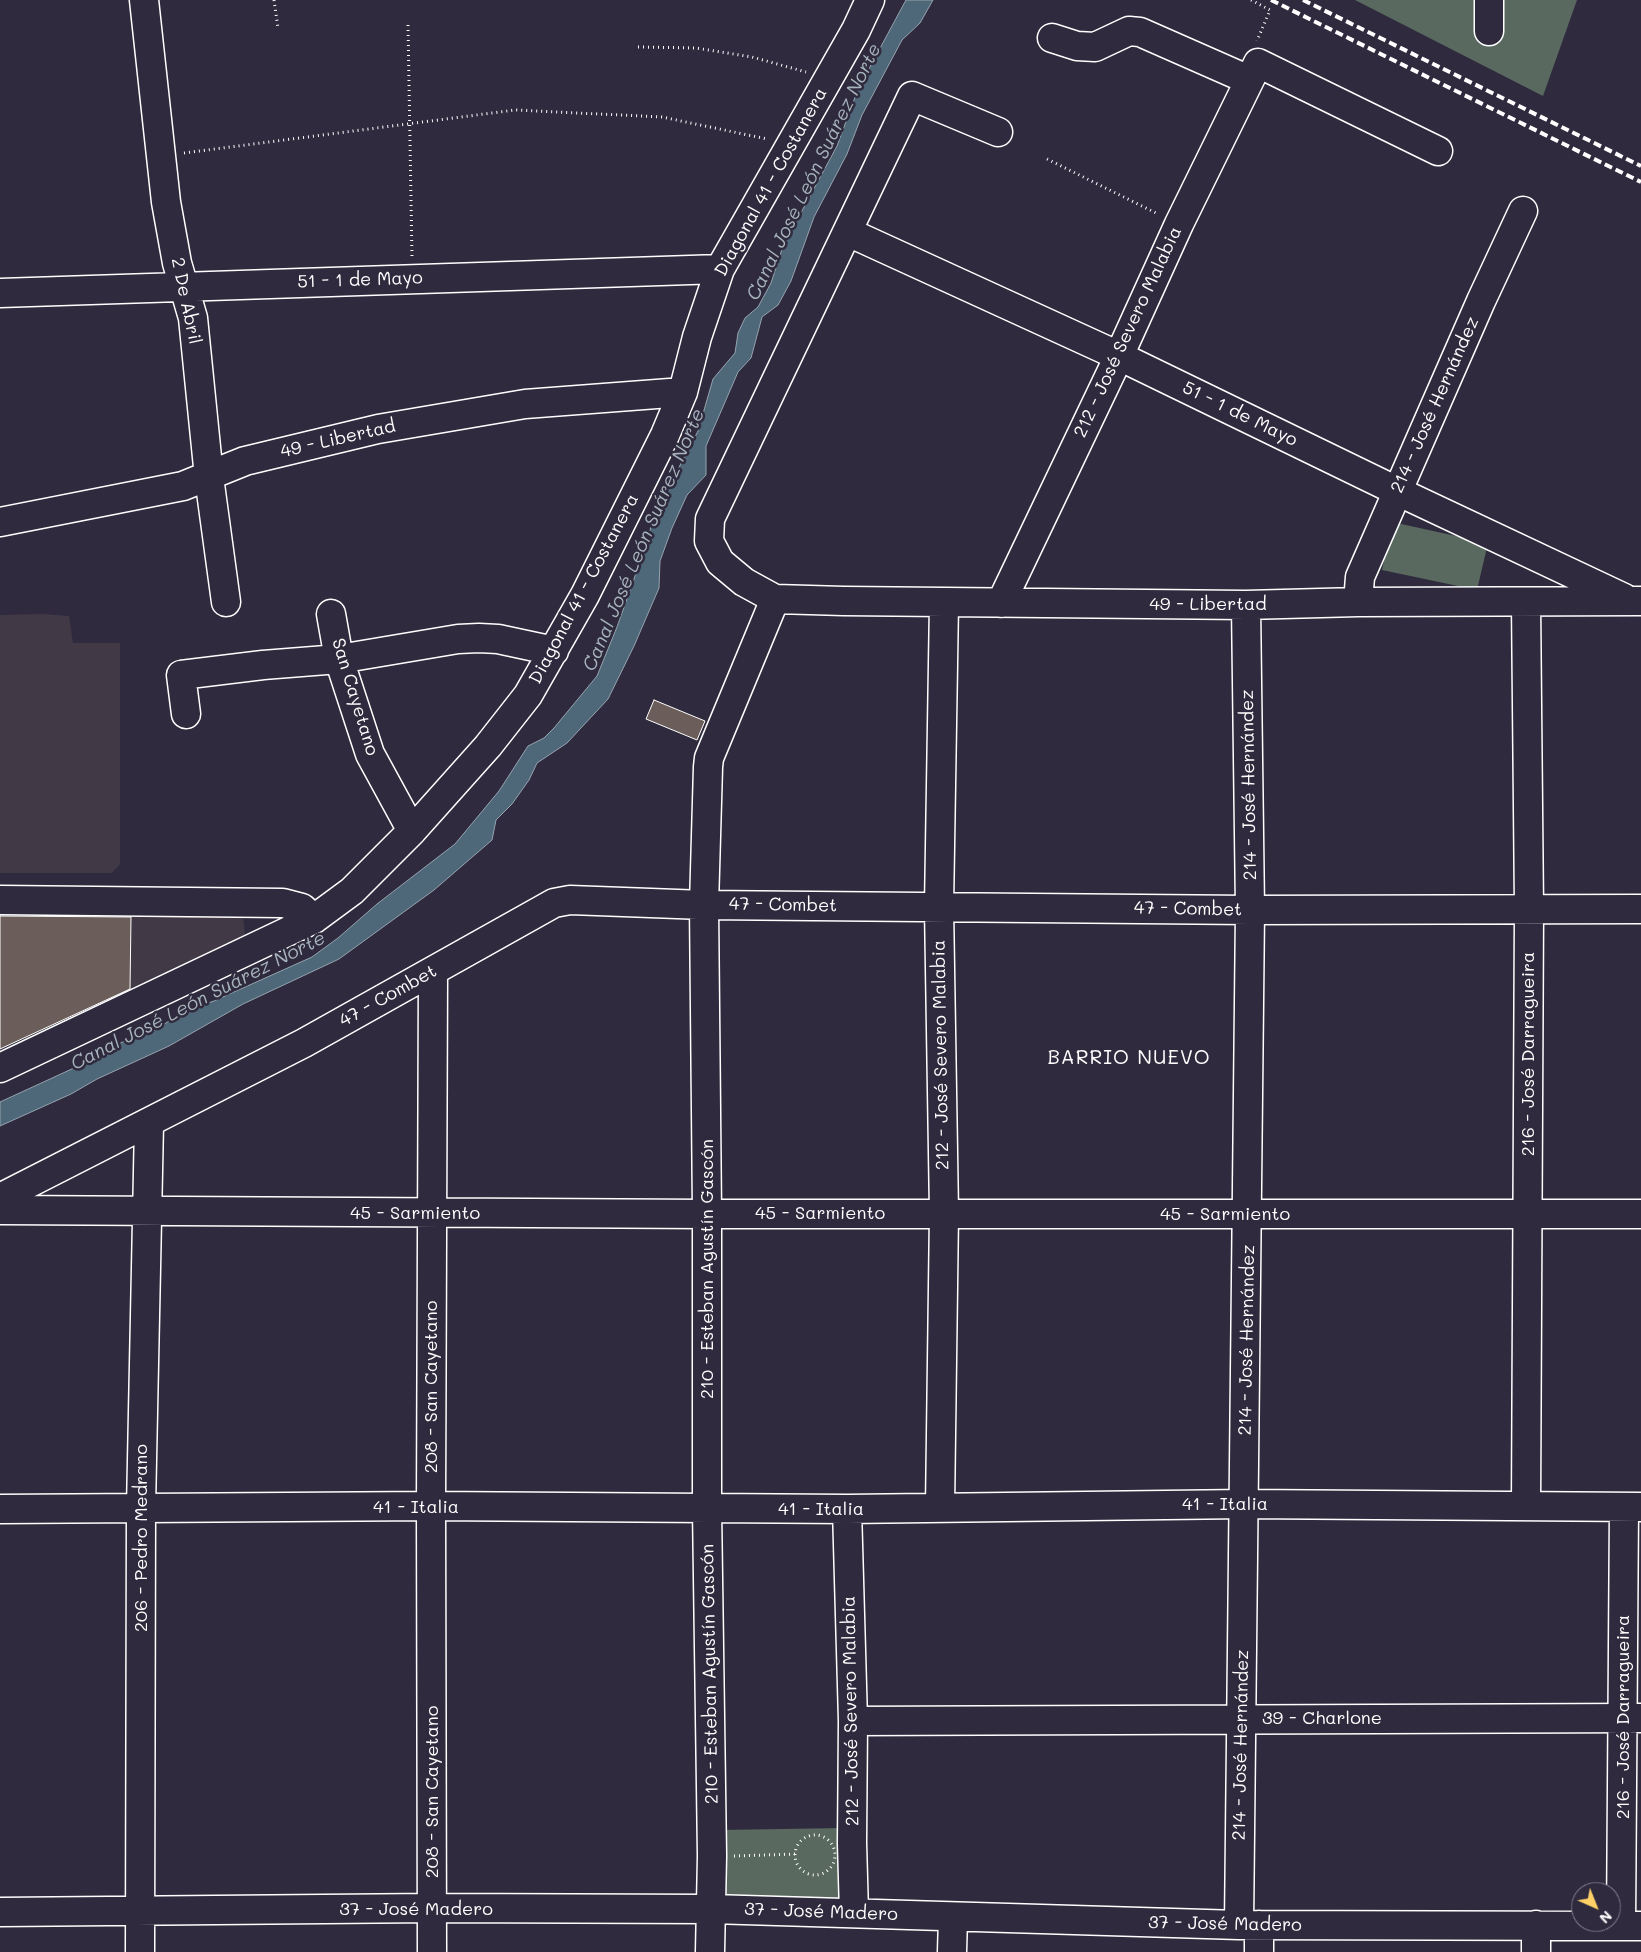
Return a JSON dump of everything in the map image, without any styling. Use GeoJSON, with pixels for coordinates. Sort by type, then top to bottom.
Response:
{"type":"FeatureCollection","features":[{"type":"Feature","properties":{"kind":"street","name":"2 De Abril"},"geometry":{"type":"LineString","coordinates":[[144,0],[166,202],[177,263],[193,318],[209,477],[226,602]]}},
{"type":"Feature","properties":{"kind":"street","name":"Diagonal 41 - Costanera"},"geometry":{"type":"LineString","coordinates":[[0,1068],[314,919],[352,891],[412,831],[488,746],[528,695],[585,595],[665,435],[683,392],[697,337],[720,269],[856,30],[870,0]]}},
{"type":"Feature","properties":{"kind":"street"},"geometry":{"type":"LineString","coordinates":[[1489,0],[1489,31]]}},
{"type":"Feature","properties":{"kind":"street"},"geometry":{"type":"LineString","coordinates":[[1052,38],[1077,46],[1095,47],[1129,31],[1140,32],[1253,72],[1438,151]]}},
{"type":"Feature","properties":{"kind":"street","name":"212 - José Severo Malabia"},"geometry":{"type":"LineString","coordinates":[[1001,602],[1119,356],[1179,224],[1253,72]]}},
{"type":"Feature","properties":{"kind":"street"},"geometry":{"type":"LineString","coordinates":[[775,599],[744,582],[720,562],[708,541],[710,520],[912,96],[998,132]]}},
{"type":"Feature","properties":{"kind":"street","name":"214 - José Hernández"},"geometry":{"type":"LineString","coordinates":[[1358,602],[1360,577],[1523,211]]}},
{"type":"Feature","properties":{"kind":"street","name":"51 - 1 de Mayo"},"geometry":{"type":"LineString","coordinates":[[848,232],[1119,356],[1397,491],[1635,601]]}},
{"type":"Feature","properties":{"kind":"street","name":"51 - 1 de Mayo"},"geometry":{"type":"LineString","coordinates":[[0,292],[720,269]]}},
{"type":"Feature","properties":{"kind":"street","name":"49 - Libertad"},"geometry":{"type":"LineString","coordinates":[[0,522],[183,486],[245,461],[378,429],[525,404],[683,392]]}},
{"type":"Feature","properties":{"kind":"street","name":"49 - Libertad"},"geometry":{"type":"LineString","coordinates":[[775,599],[944,603],[1246,604],[1635,601]]}},
{"type":"Feature","properties":{"kind":"street","name":"210 - Esteban Agustín Gascón"},"geometry":{"type":"LineString","coordinates":[[710,1952],[712,1856],[707,1508],[708,1214],[704,904],[709,758],[775,599]]}},
{"type":"Feature","properties":{"kind":"street","name":"216 - José Darragueira"},"geometry":{"type":"LineString","coordinates":[[1526,602],[1529,909],[1526,1506]]}},
{"type":"Feature","properties":{"kind":"street","name":"212 - José Severo Malabia"},"geometry":{"type":"LineString","coordinates":[[940,1508],[944,1213],[939,907],[944,603]]}},
{"type":"Feature","properties":{"kind":"street","name":"214 - José Hernández"},"geometry":{"type":"LineString","coordinates":[[1246,604],[1250,910],[1245,1504],[1241,1718],[1249,1925],[1259,1952]]}},
{"type":"Feature","properties":{"kind":"street","name":"San Cayetano"},"geometry":{"type":"LineString","coordinates":[[331,614],[339,658],[370,754],[412,831]]}},
{"type":"Feature","properties":{"kind":"street"},"geometry":{"type":"LineString","coordinates":[[186,714],[180,675],[339,658],[458,639],[498,639],[554,651]]}},
{"type":"Feature","properties":{"kind":"street"},"geometry":{"type":"LineString","coordinates":[[0,900],[283,903],[302,908],[314,919]]}},
{"type":"Feature","properties":{"kind":"street","name":"47 - Combet"},"geometry":{"type":"LineString","coordinates":[[0,1198],[304,1043],[433,972],[554,902],[570,900],[704,904],[1250,910],[1641,909]]}},
{"type":"Feature","properties":{"kind":"street","name":"208 - San Cayetano"},"geometry":{"type":"LineString","coordinates":[[432,1952],[433,972]]}},
{"type":"Feature","properties":{"kind":"street","name":"206 - Pedro Medrano"},"geometry":{"type":"LineString","coordinates":[[140,1952],[141,1508],[149,1123]]}},
{"type":"Feature","properties":{"kind":"street","name":"45 - Sarmiento"},"geometry":{"type":"LineString","coordinates":[[0,1210],[708,1214],[1641,1214]]}},
{"type":"Feature","properties":{"kind":"street","name":"41 - Italia"},"geometry":{"type":"LineString","coordinates":[[0,1509],[431,1506],[847,1509],[1245,1504],[1633,1507]]}},
{"type":"Feature","properties":{"kind":"street","name":"216 - José Darragueira"},"geometry":{"type":"LineString","coordinates":[[1631,1926],[1633,1507]]}},
{"type":"Feature","properties":{"kind":"street","name":"212 - José Severo Malabia"},"geometry":{"type":"LineString","coordinates":[[847,1509],[853,1721],[852,1843],[854,1913]]}},
{"type":"Feature","properties":{"kind":"street","name":"39 - Charlone"},"geometry":{"type":"LineString","coordinates":[[853,1721],[1241,1718],[1632,1718]]}},
{"type":"Feature","properties":{"kind":"street","name":"37 - José Madero"},"geometry":{"type":"LineString","coordinates":[[0,1912],[432,1908],[711,1909],[1249,1925],[1631,1926]]}},
{"type":"Feature","properties":{"kind":"street"},"geometry":{"type":"LineString","coordinates":[[952,1952],[953,1917]]}},
{"type":"Feature","properties":{"kind":"street"},"geometry":{"type":"LineString","coordinates":[[1536,1925],[1536,1952]]}},
{"type":"Feature","properties":{"kind":"path"},"geometry":{"type":"LineString","coordinates":[[274,0],[278,28]]}},
{"type":"Feature","properties":{"kind":"path"},"geometry":{"type":"LineString","coordinates":[[1251,0],[1270,10],[1251,54],[1253,72]]}},
{"type":"Feature","properties":{"kind":"path"},"geometry":{"type":"LineString","coordinates":[[408,25],[413,278]]}},
{"type":"Feature","properties":{"kind":"path"},"geometry":{"type":"LineString","coordinates":[[638,47],[696,48],[752,57],[828,78]]}},
{"type":"Feature","properties":{"kind":"path"},"geometry":{"type":"LineString","coordinates":[[161,156],[410,122],[515,110],[662,117],[791,144]]}},
{"type":"Feature","properties":{"kind":"path"},"geometry":{"type":"LineString","coordinates":[[1046,159],[1179,224]]}},
{"type":"Feature","properties":{"kind":"path"},"geometry":{"type":"LineString","coordinates":[[817,1835],[832,1844],[835,1856],[829,1868],[817,1874],[804,1871],[796,1861],[796,1854],[800,1842],[805,1838],[817,1835]]}},
{"type":"Feature","properties":{"kind":"path"},"geometry":{"type":"LineString","coordinates":[[712,1856],[796,1854]]}},
{"type":"Feature","properties":{"kind":"shaded area"},"geometry":{"type":"Polygon","coordinates":[[[42,614],[69,616],[73,643],[120,643],[120,864],[112,873],[0,873],[0,615],[42,614]]]}},
{"type":"Feature","properties":{"kind":"shaded area"},"geometry":{"type":"Polygon","coordinates":[[[0,916],[243,916],[245,935],[0,1049],[0,916]]]}},
{"type":"Feature","properties":{"kind":"green space"},"geometry":{"type":"Polygon","coordinates":[[[1355,0],[1577,0],[1543,96],[1355,0]]]}},
{"type":"Feature","properties":{"kind":"green space"},"geometry":{"type":"Polygon","coordinates":[[[1392,522],[1488,543],[1477,590],[1382,570],[1392,522]]]}},
{"type":"Feature","properties":{"kind":"green space"},"geometry":{"type":"Polygon","coordinates":[[[843,1828],[846,1903],[720,1898],[721,1830],[843,1828]]]}},
{"type":"Feature","properties":{"kind":"water"},"geometry":{"type":"Polygon","coordinates":[[[906,0],[933,0],[920,23],[902,40],[862,115],[847,154],[814,217],[791,281],[778,305],[762,317],[751,358],[738,372],[706,446],[706,475],[687,495],[672,528],[660,561],[659,588],[608,699],[567,743],[537,763],[529,780],[512,804],[496,820],[492,840],[434,890],[339,959],[243,1004],[169,1046],[0,1126],[0,1102],[87,1062],[95,1055],[129,1039],[153,1031],[187,1010],[214,1001],[312,957],[338,938],[377,904],[455,844],[499,791],[528,746],[544,738],[554,728],[597,676],[617,627],[646,545],[654,515],[698,431],[713,379],[735,353],[738,333],[745,318],[758,307],[771,283],[783,246],[837,146],[858,89],[906,0]]]}},
{"type":"Feature","properties":{"kind":"building"},"geometry":{"type":"Polygon","coordinates":[[[654,700],[705,721],[697,740],[646,719],[654,700]]]}},
{"type":"Feature","properties":{"kind":"building"},"geometry":{"type":"Polygon","coordinates":[[[0,916],[131,917],[130,989],[0,1049],[0,916]]]}},
{"type":"Feature","properties":{"kind":"railway"},"geometry":{"type":"LineString","coordinates":[[1271,0],[1641,182]]}},
{"type":"Feature","properties":{"kind":"railway"},"geometry":{"type":"LineString","coordinates":[[1303,0],[1641,166]]}},
{"type":"Feature","properties":{"kind":"district","name":"BARRIO NUEVO"},"geometry":{"type":"Point","coordinates":[1129,1058]}},
{"type":"Feature","properties":{"kind":"water label","name":"Canal José León Suárez Norte"},"geometry":{"type":"Point","coordinates":[814,172]}},
{"type":"Feature","properties":{"kind":"water label","name":"Canal José León Suárez Norte"},"geometry":{"type":"Point","coordinates":[644,540]}},
{"type":"Feature","properties":{"kind":"water label","name":"Canal José León Suárez Norte"},"geometry":{"type":"Point","coordinates":[198,1001]}}]}
